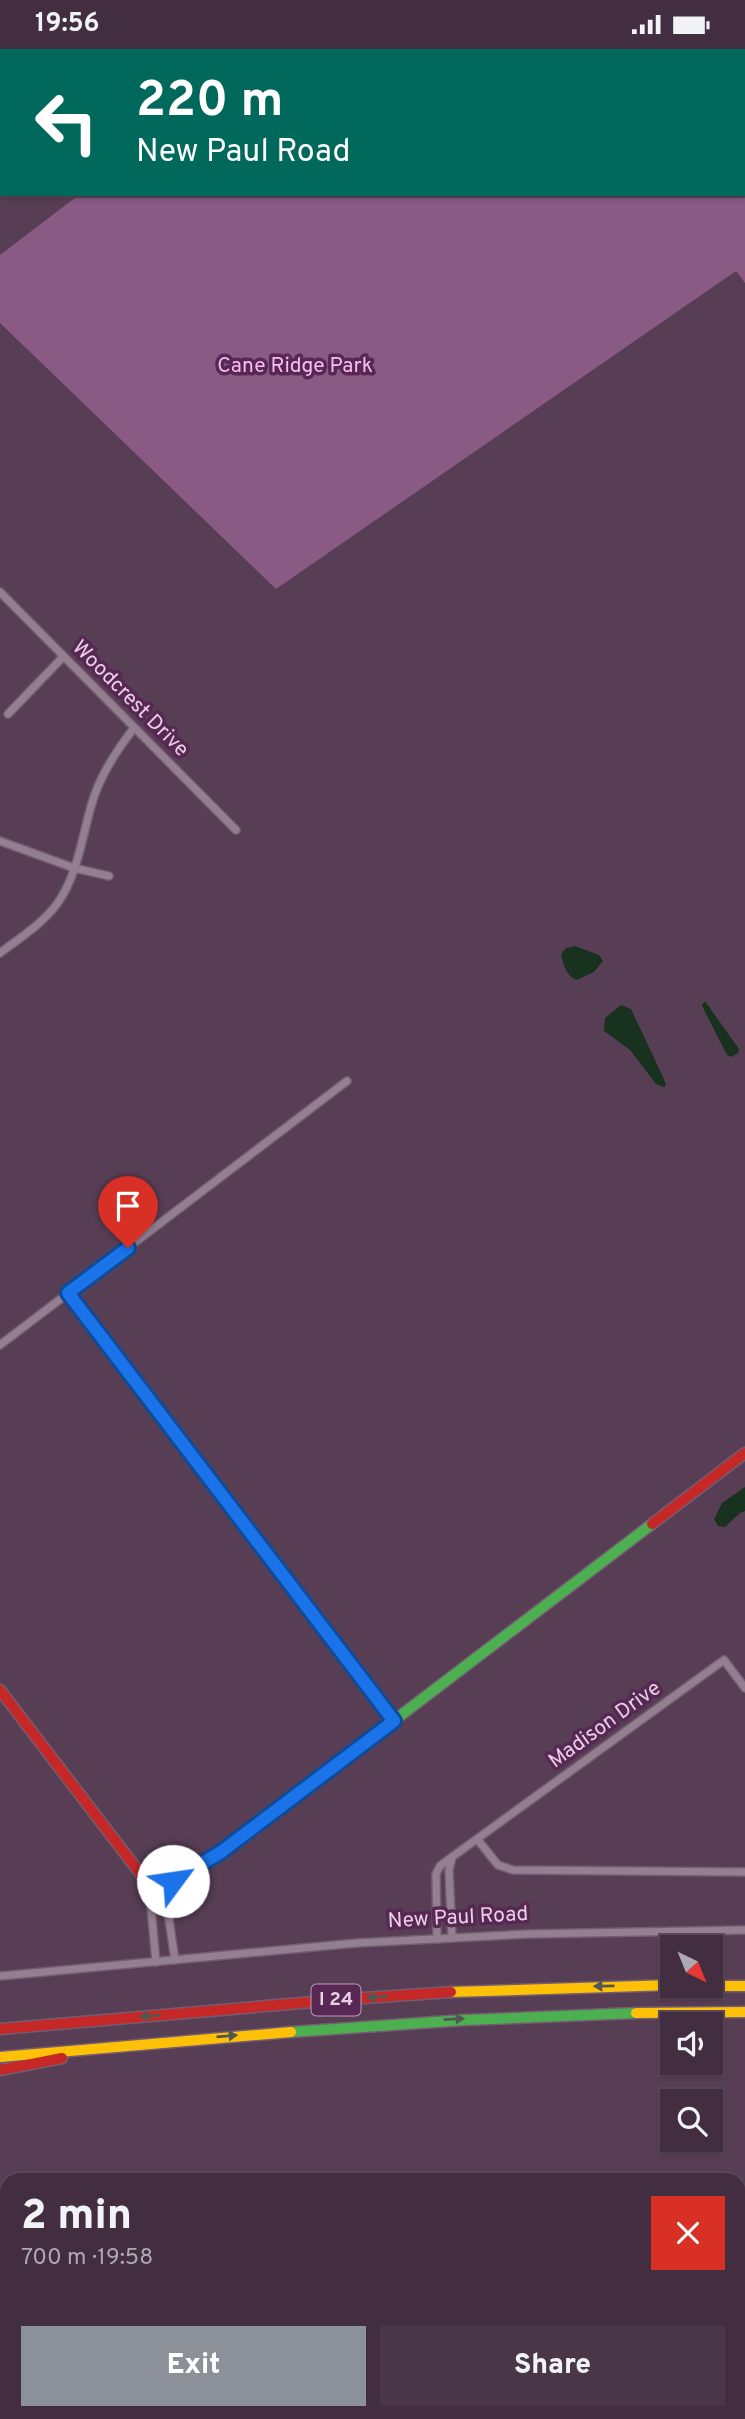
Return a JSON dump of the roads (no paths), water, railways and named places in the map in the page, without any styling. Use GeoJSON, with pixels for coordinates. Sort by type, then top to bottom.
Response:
{"type":"FeatureCollection","features":[{"type":"Feature","properties":{"kind":"main road"},"geometry":{"type":"LineString","coordinates":[[0,1690],[149,1885],[163,1885],[221,1852],[745,1453]]}},
{"type":"Feature","properties":{"kind":"main road","name":"I 24"},"geometry":{"type":"LineString","coordinates":[[0,2029],[425,1993],[660,1985]]}},
{"type":"Feature","properties":{"kind":"main road"},"geometry":{"type":"LineString","coordinates":[[723,1986],[745,1986]]}},
{"type":"Feature","properties":{"kind":"main road","name":"I 24"},"geometry":{"type":"LineString","coordinates":[[0,2057],[347,2026],[485,2017],[659,2011],[745,2012]]}},
{"type":"Feature","properties":{"kind":"main road"},"geometry":{"type":"LineString","coordinates":[[0,2070],[135,2045]]}},
{"type":"Feature","properties":{"kind":"street","name":"Woodcrest Drive"},"geometry":{"type":"LineString","coordinates":[[0,592],[236,830]]}},
{"type":"Feature","properties":{"kind":"street"},"geometry":{"type":"LineString","coordinates":[[8,714],[63,657]]}},
{"type":"Feature","properties":{"kind":"street"},"geometry":{"type":"LineString","coordinates":[[0,953],[38,924],[57,904],[74,868],[92,800],[105,771],[134,729]]}},
{"type":"Feature","properties":{"kind":"street"},"geometry":{"type":"LineString","coordinates":[[0,841],[74,868],[109,876]]}},
{"type":"Feature","properties":{"kind":"street"},"geometry":{"type":"LineString","coordinates":[[0,1345],[347,1081]]}},
{"type":"Feature","properties":{"kind":"street"},"geometry":{"type":"LineString","coordinates":[[68,1293],[394,1721]]}},
{"type":"Feature","properties":{"kind":"street","name":"Madison Drive"},"geometry":{"type":"LineString","coordinates":[[437,1939],[436,1874],[440,1866],[724,1660],[745,1688]]}},
{"type":"Feature","properties":{"kind":"street"},"geometry":{"type":"LineString","coordinates":[[477,1839],[498,1865],[513,1870],[745,1872]]}},
{"type":"Feature","properties":{"kind":"street"},"geometry":{"type":"LineString","coordinates":[[452,1857],[449,1870],[452,1938]]}},
{"type":"Feature","properties":{"kind":"street"},"geometry":{"type":"LineString","coordinates":[[149,1885],[168,1913],[175,1960]]}},
{"type":"Feature","properties":{"kind":"street"},"geometry":{"type":"LineString","coordinates":[[149,1885],[156,1962]]}},
{"type":"Feature","properties":{"kind":"street"},"geometry":{"type":"LineString","coordinates":[[436,1902],[450,1901]]}},
{"type":"Feature","properties":{"kind":"street","name":"New Paul Road"},"geometry":{"type":"LineString","coordinates":[[0,1976],[357,1943],[607,1931],[745,1930]]}},
{"type":"Feature","properties":{"kind":"park label","name":"Cane Ridge Park"},"geometry":{"type":"Point","coordinates":[295,366]}}]}
